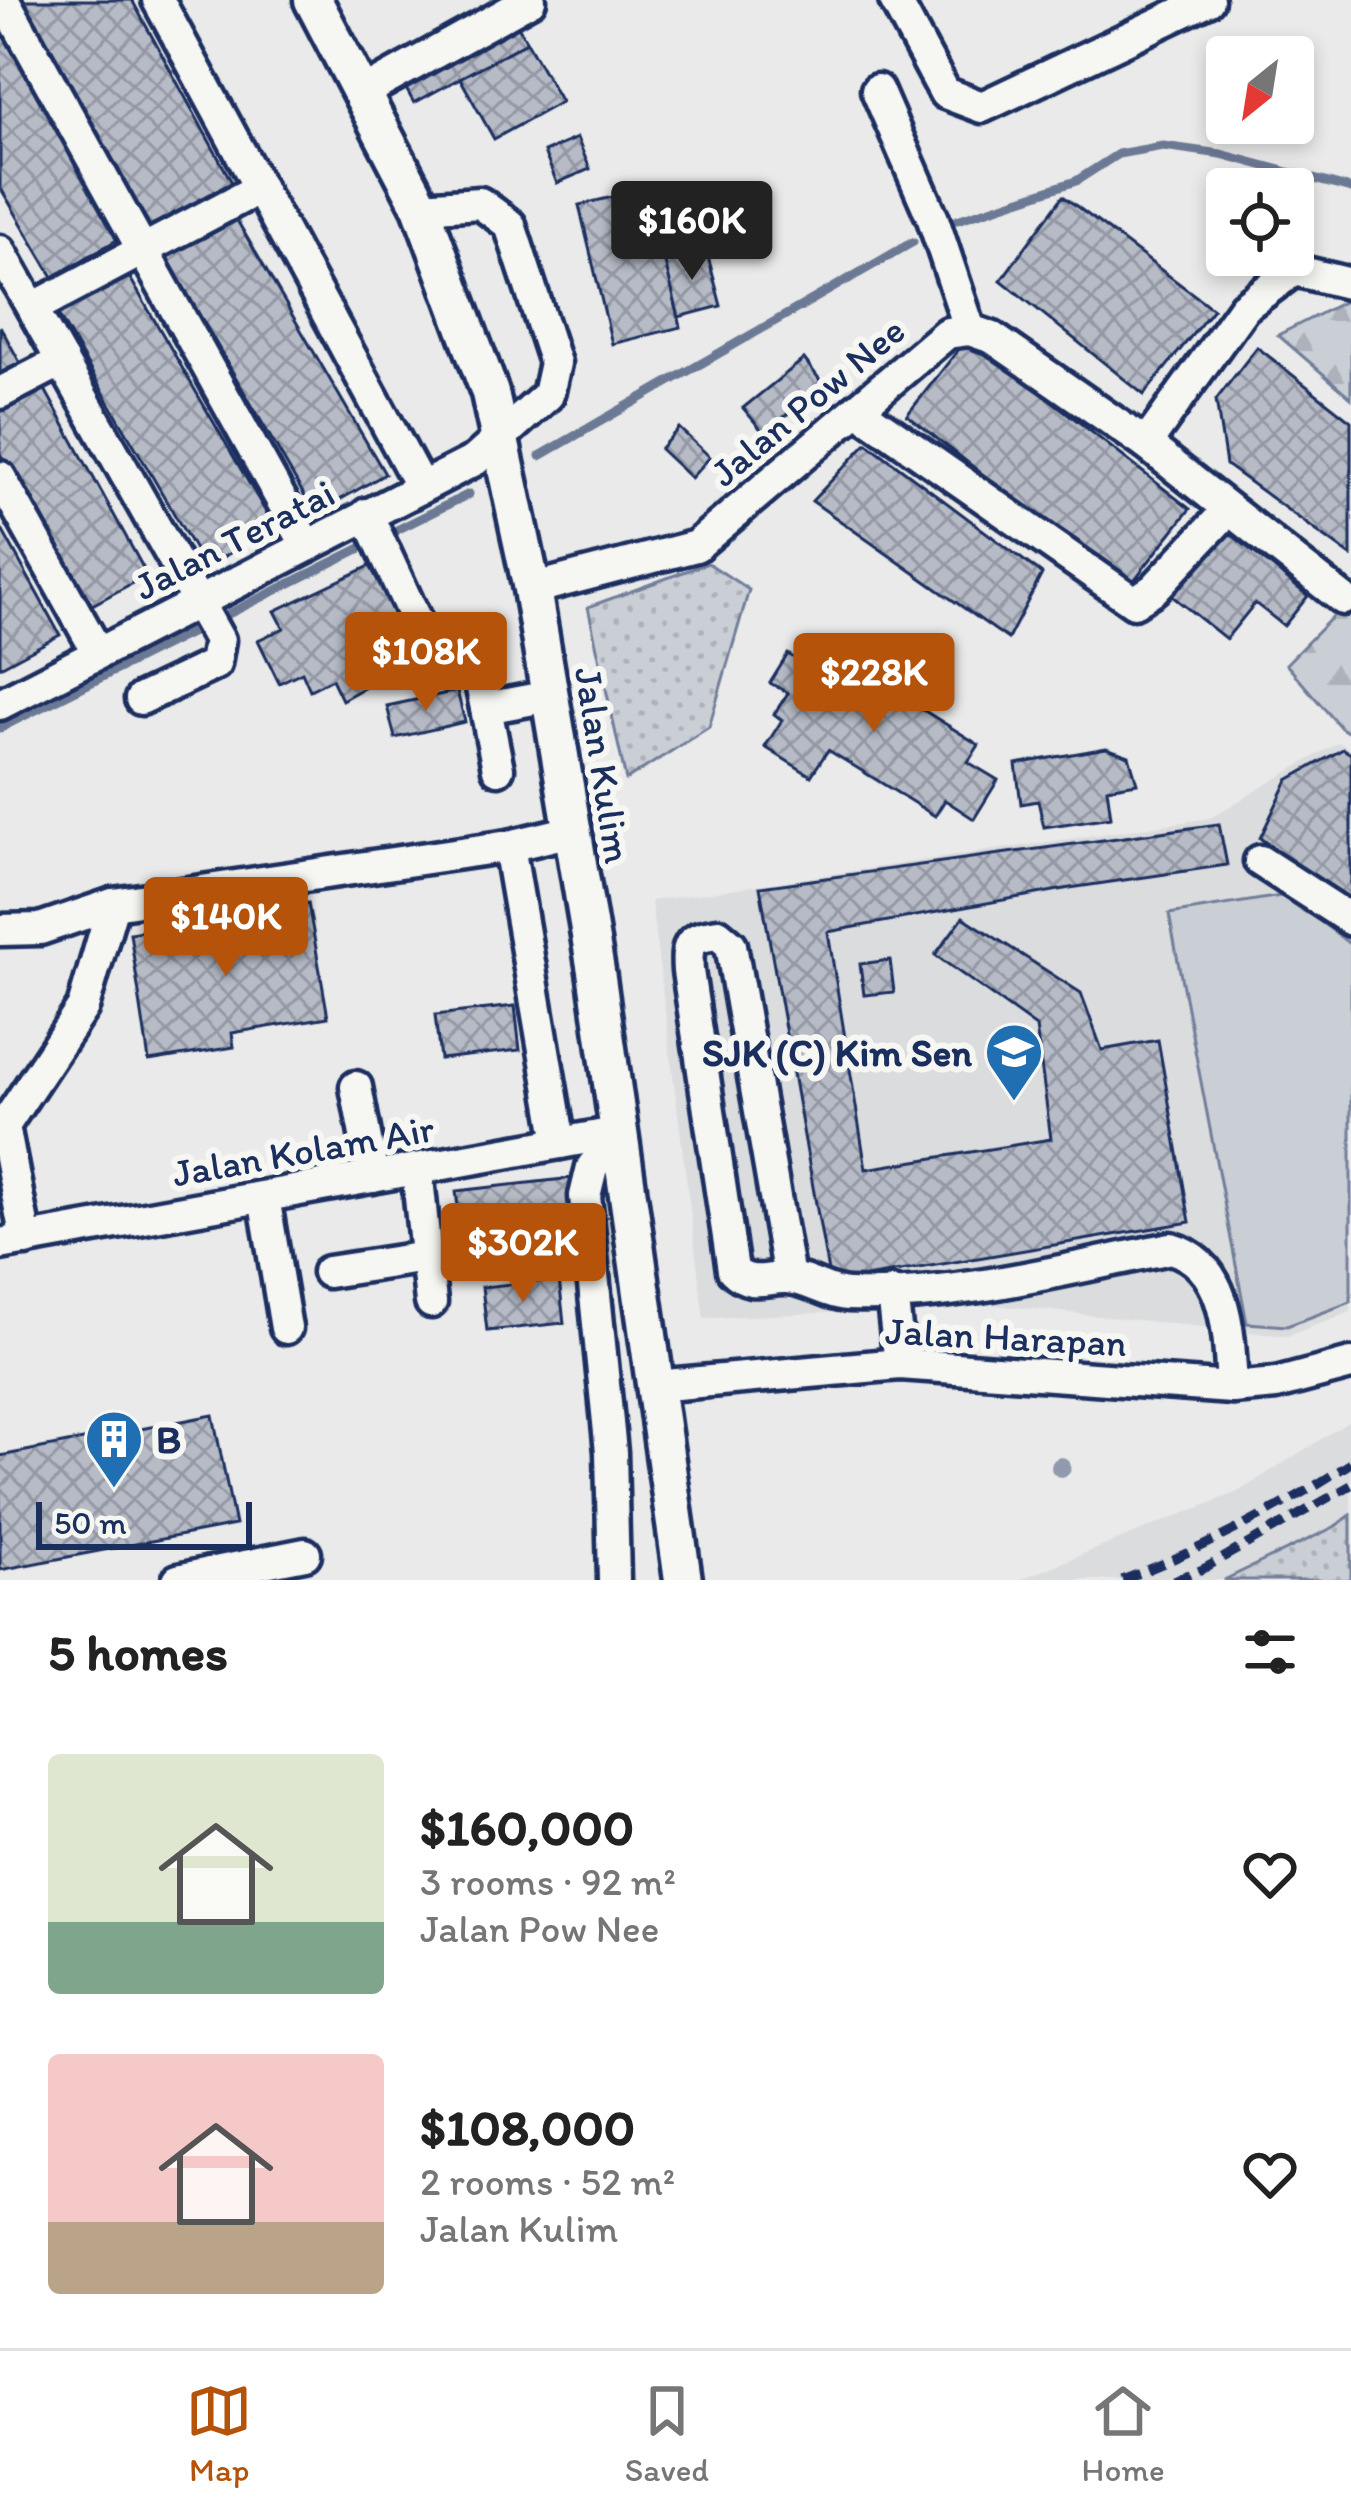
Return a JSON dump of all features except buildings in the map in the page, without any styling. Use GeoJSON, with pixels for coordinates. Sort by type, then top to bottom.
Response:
{"type":"FeatureCollection","features":[{"type":"Feature","properties":{"kind":"main road","name":"Jalan Kulim"},"geometry":{"type":"LineString","coordinates":[[314,0],[421,207],[490,393],[532,589],[621,1132],[683,1580]]}},
{"type":"Feature","properties":{"kind":"street"},"geometry":{"type":"LineString","coordinates":[[4,0],[307,546]]}},
{"type":"Feature","properties":{"kind":"street"},"geometry":{"type":"LineString","coordinates":[[158,0],[421,487]]}},
{"type":"Feature","properties":{"kind":"street"},"geometry":{"type":"LineString","coordinates":[[364,92],[529,0]]}},
{"type":"Feature","properties":{"kind":"street"},"geometry":{"type":"LineString","coordinates":[[895,0],[945,93],[982,107],[1208,0]]}},
{"type":"Feature","properties":{"kind":"street"},"geometry":{"type":"LineString","coordinates":[[878,90],[933,219],[970,330]]}},
{"type":"Feature","properties":{"kind":"street"},"geometry":{"type":"LineString","coordinates":[[33,308],[260,188]]}},
{"type":"Feature","properties":{"kind":"street","name":"Jalan Teratai"},"geometry":{"type":"LineString","coordinates":[[0,704],[475,460],[548,395],[555,363],[510,225],[480,203],[421,207]]}},
{"type":"Feature","properties":{"kind":"street"},"geometry":{"type":"LineString","coordinates":[[0,251],[219,640],[215,664],[141,699]]}},
{"type":"Feature","properties":{"kind":"street"},"geometry":{"type":"LineString","coordinates":[[1146,444],[1244,307],[1294,270],[1347,283]]}},
{"type":"Feature","properties":{"kind":"street","name":"Jalan Pow Nee"},"geometry":{"type":"LineString","coordinates":[[532,589],[696,546],[947,333],[970,330],[992,338],[1146,444],[1343,599]]}},
{"type":"Feature","properties":{"kind":"street"},"geometry":{"type":"LineString","coordinates":[[0,393],[62,361]]}},
{"type":"Feature","properties":{"kind":"street"},"geometry":{"type":"LineString","coordinates":[[857,409],[1134,602],[1154,589],[1228,510]]}},
{"type":"Feature","properties":{"kind":"street"},"geometry":{"type":"LineString","coordinates":[[0,477],[98,653]]}},
{"type":"Feature","properties":{"kind":"street"},"geometry":{"type":"LineString","coordinates":[[367,514],[422,634]]}},
{"type":"Feature","properties":{"kind":"street"},"geometry":{"type":"LineString","coordinates":[[474,648],[498,769]]}},
{"type":"Feature","properties":{"kind":"street"},"geometry":{"type":"LineString","coordinates":[[486,708],[550,696]]}},
{"type":"Feature","properties":{"kind":"street"},"geometry":{"type":"LineString","coordinates":[[0,930],[40,929],[113,904],[508,846],[572,831]]}},
{"type":"Feature","properties":{"kind":"street"},"geometry":{"type":"LineString","coordinates":[[508,846],[560,1143]]}},
{"type":"Feature","properties":{"kind":"street"},"geometry":{"type":"LineString","coordinates":[[1260,861],[1351,920]]}},
{"type":"Feature","properties":{"kind":"street"},"geometry":{"type":"LineString","coordinates":[[13,1242],[4,1126],[83,1007],[113,904]]}},
{"type":"Feature","properties":{"kind":"street"},"geometry":{"type":"LineString","coordinates":[[789,1277],[731,945],[718,934],[692,939],[687,959],[689,1079],[734,1270],[741,1278],[759,1282],[789,1277],[843,1295],[950,1291],[1171,1248],[1192,1254],[1213,1276],[1230,1344],[1232,1388]]}},
{"type":"Feature","properties":{"kind":"street"},"geometry":{"type":"LineString","coordinates":[[356,1087],[373,1177]]}},
{"type":"Feature","properties":{"kind":"street"},"geometry":{"type":"LineString","coordinates":[[614,1580],[611,1452],[585,1196],[592,1167],[621,1132]]}},
{"type":"Feature","properties":{"kind":"street","name":"Jalan Kolam Air"},"geometry":{"type":"LineString","coordinates":[[13,1242],[621,1132]]}},
{"type":"Feature","properties":{"kind":"street"},"geometry":{"type":"LineString","coordinates":[[417,1169],[431,1302]]}},
{"type":"Feature","properties":{"kind":"street"},"geometry":{"type":"LineString","coordinates":[[264,1197],[286,1328]]}},
{"type":"Feature","properties":{"kind":"street"},"geometry":{"type":"LineString","coordinates":[[328,1272],[426,1257]]}},
{"type":"Feature","properties":{"kind":"street"},"geometry":{"type":"LineString","coordinates":[[892,1293],[899,1364]]}},
{"type":"Feature","properties":{"kind":"street","name":"Jalan Harapan"},"geometry":{"type":"LineString","coordinates":[[655,1386],[899,1364],[1232,1388],[1276,1384],[1351,1364]]}},
{"type":"Feature","properties":{"kind":"street"},"geometry":{"type":"LineString","coordinates":[[178,1580],[215,1577],[305,1554]]}},
{"type":"Feature","properties":{"kind":"shaded area","name":"SJK (C) Kim Sen"},"geometry":{"type":"Polygon","coordinates":[[[1339,742],[1351,751],[1351,1312],[1287,1336],[997,1305],[704,1318],[651,901],[1210,818],[1339,742]]]}},
{"type":"Feature","properties":{"kind":"shaded area"},"geometry":{"type":"Polygon","coordinates":[[[1351,1420],[1351,1580],[1019,1580],[1238,1492],[1351,1420]]]}},
{"type":"Feature","properties":{"kind":"green space"},"geometry":{"type":"Polygon","coordinates":[[[1351,298],[1351,398],[1278,335],[1351,298]]]}},
{"type":"Feature","properties":{"kind":"green space"},"geometry":{"type":"Polygon","coordinates":[[[708,563],[749,590],[709,727],[626,780],[588,607],[708,563]]]}},
{"type":"Feature","properties":{"kind":"green space"},"geometry":{"type":"Polygon","coordinates":[[[1351,598],[1351,734],[1286,664],[1351,598]]]}},
{"type":"Feature","properties":{"kind":"green space"},"geometry":{"type":"Polygon","coordinates":[[[1287,895],[1351,945],[1351,1302],[1287,1326],[1247,1323],[1169,914],[1287,895]]]}},
{"type":"Feature","properties":{"kind":"green space"},"geometry":{"type":"Polygon","coordinates":[[[1351,1515],[1351,1580],[1224,1580],[1334,1527],[1351,1515]]]}},
{"type":"Feature","properties":{"kind":"waterway"},"geometry":{"type":"LineString","coordinates":[[957,220],[1076,181],[1118,154],[1163,146],[1221,154],[1351,189]]}},
{"type":"Feature","properties":{"kind":"waterway"},"geometry":{"type":"LineString","coordinates":[[540,456],[913,242]]}},
{"type":"Feature","properties":{"kind":"waterway"},"geometry":{"type":"LineString","coordinates":[[0,728],[469,494]]}},
{"type":"Feature","properties":{"kind":"railway"},"geometry":{"type":"LineString","coordinates":[[1122,1580],[1240,1528],[1351,1463]]}},
{"type":"Feature","properties":{"kind":"railway"},"geometry":{"type":"LineString","coordinates":[[1173,1580],[1203,1569],[1351,1485]]}},
{"type":"Feature","properties":{"kind":"place","name":"SJK (C) Kim Sen"},"geometry":{"type":"Point","coordinates":[1014,1103]}},
{"type":"Feature","properties":{"kind":"place","name":"B"},"geometry":{"type":"Point","coordinates":[114,1490]}}]}
